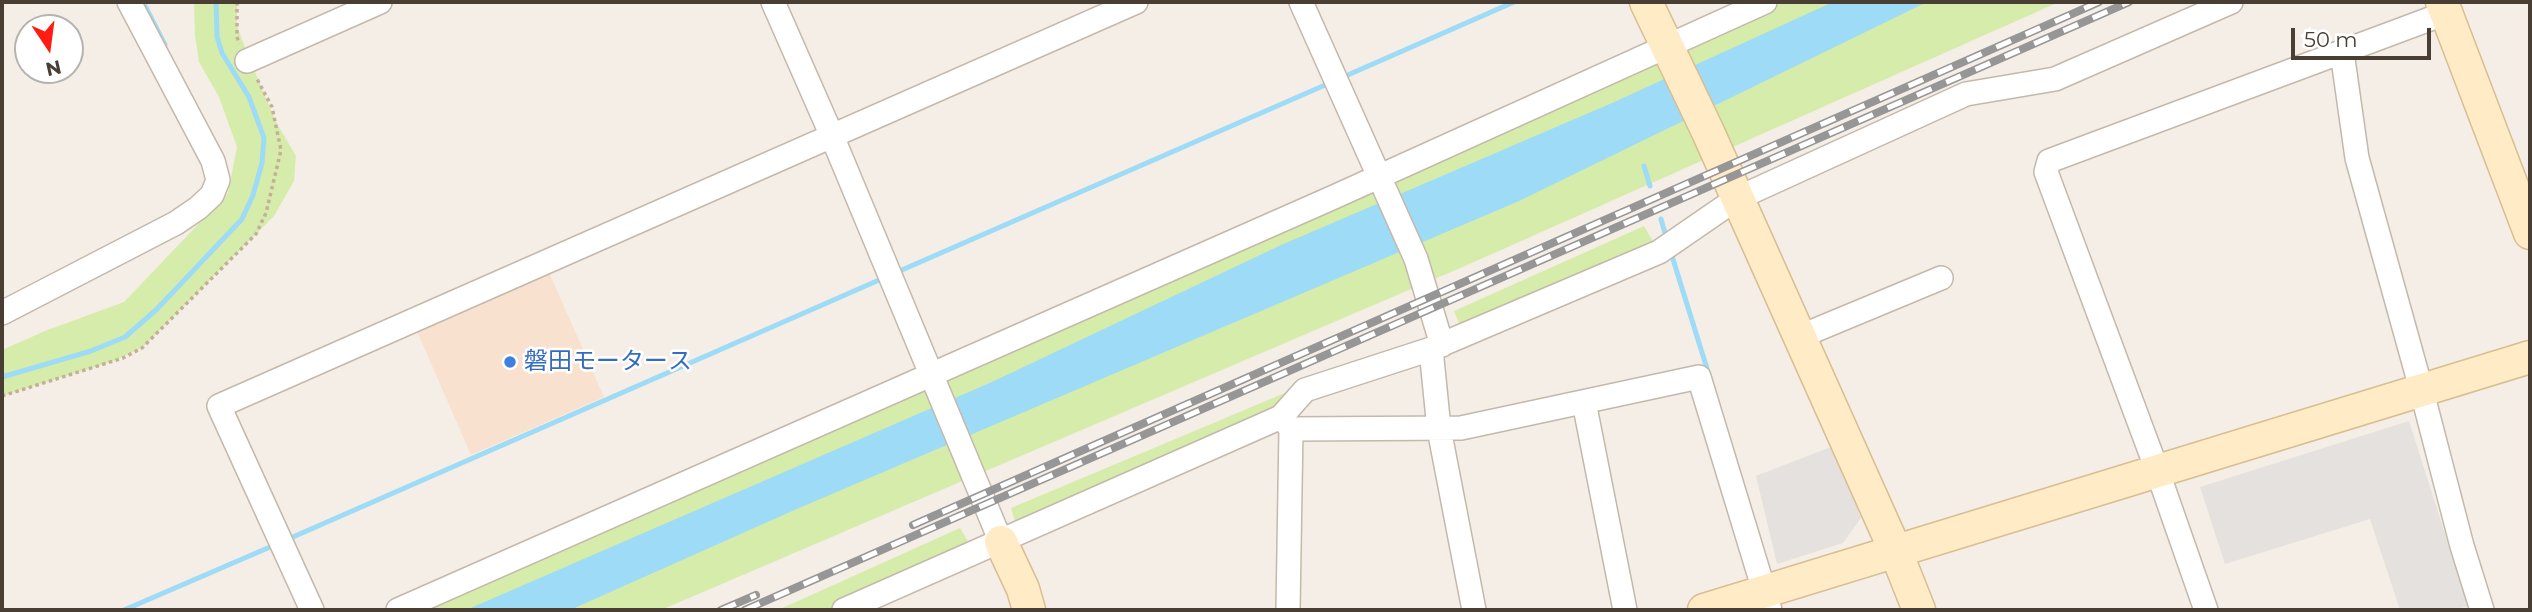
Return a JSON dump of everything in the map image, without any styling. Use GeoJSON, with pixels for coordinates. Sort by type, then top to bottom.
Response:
{"type":"FeatureCollection","features":[{"type":"Feature","properties":{"kind":"street"},"geometry":{"type":"LineString","coordinates":[[2,313],[176,223],[212,195],[218,180],[213,161],[129,2]]}},
{"type":"Feature","properties":{"kind":"street"},"geometry":{"type":"LineString","coordinates":[[247,61],[380,2]]}},
{"type":"Feature","properties":{"kind":"street"},"geometry":{"type":"LineString","coordinates":[[773,2],[1023,589],[1029,610]]}},
{"type":"Feature","properties":{"kind":"street"},"geometry":{"type":"LineString","coordinates":[[312,610],[219,406],[1136,2]]}},
{"type":"Feature","properties":{"kind":"street"},"geometry":{"type":"LineString","coordinates":[[1301,2],[1416,259],[1436,347],[1439,429],[1474,610]]}},
{"type":"Feature","properties":{"kind":"street"},"geometry":{"type":"LineString","coordinates":[[1646,2],[1708,132],[1896,552],[1919,610]]}},
{"type":"Feature","properties":{"kind":"street"},"geometry":{"type":"LineString","coordinates":[[398,610],[932,380],[1669,54],[1765,2]]}},
{"type":"Feature","properties":{"kind":"street"},"geometry":{"type":"LineString","coordinates":[[1288,610],[1286,423],[1305,390],[1436,347],[1659,252],[1736,199],[1966,94],[2055,79],[2231,2]]}},
{"type":"Feature","properties":{"kind":"street"},"geometry":{"type":"LineString","coordinates":[[2206,610],[2046,172],[2049,161],[2342,52],[2444,7],[2530,233]]}},
{"type":"Feature","properties":{"kind":"street"},"geometry":{"type":"LineString","coordinates":[[2342,52],[2357,158],[2482,610]]}},
{"type":"Feature","properties":{"kind":"street"},"geometry":{"type":"LineString","coordinates":[[1798,337],[1941,278]]}},
{"type":"Feature","properties":{"kind":"street"},"geometry":{"type":"LineString","coordinates":[[1704,610],[1767,601],[1896,552],[2530,357]]}},
{"type":"Feature","properties":{"kind":"street"},"geometry":{"type":"LineString","coordinates":[[844,610],[871,605],[1001,542],[1286,423],[1461,428],[1699,377],[1767,601]]}},
{"type":"Feature","properties":{"kind":"street"},"geometry":{"type":"LineString","coordinates":[[1584,402],[1625,610]]}},
{"type":"Feature","properties":{"kind":"shaded area","name":"磐田モータース"},"geometry":{"type":"Polygon","coordinates":[[[548,270],[604,397],[471,455],[415,327],[548,270]]]}},
{"type":"Feature","properties":{"kind":"shaded area"},"geometry":{"type":"Polygon","coordinates":[[[2409,421],[2468,606],[2453,610],[2400,610],[2370,519],[2225,564],[2200,487],[2409,421]]]}},
{"type":"Feature","properties":{"kind":"shaded area"},"geometry":{"type":"Polygon","coordinates":[[[1836,445],[1861,518],[1843,543],[1777,564],[1756,476],[1836,445]]]}},
{"type":"Feature","properties":{"kind":"green space"},"geometry":{"type":"Polygon","coordinates":[[[194,2],[237,2],[237,26],[247,53],[276,122],[296,156],[294,181],[274,216],[142,348],[111,362],[2,396],[2,350],[124,302],[228,193],[237,147],[219,97],[199,62],[194,2]]]}},
{"type":"Feature","properties":{"kind":"green space"},"geometry":{"type":"Polygon","coordinates":[[[1765,2],[2059,2],[1465,266],[661,610],[400,610],[1765,2]]]}},
{"type":"Feature","properties":{"kind":"green space"},"geometry":{"type":"Polygon","coordinates":[[[1644,226],[1655,245],[1461,328],[1454,311],[1644,226]]]}},
{"type":"Feature","properties":{"kind":"green space"},"geometry":{"type":"Polygon","coordinates":[[[1292,390],[1281,417],[1017,528],[1011,508],[1292,390]]]}},
{"type":"Feature","properties":{"kind":"green space"},"geometry":{"type":"Polygon","coordinates":[[[960,528],[972,548],[828,610],[778,610],[960,528]]]}},
{"type":"Feature","properties":{"kind":"water"},"geometry":{"type":"Polygon","coordinates":[[[1833,2],[1927,2],[1519,201],[799,508],[570,610],[466,610],[994,381],[1279,246],[1612,103],[1833,2]]]}},
{"type":"Feature","properties":{"kind":"waterway"},"geometry":{"type":"LineString","coordinates":[[143,2],[165,45]]}},
{"type":"Feature","properties":{"kind":"waterway"},"geometry":{"type":"LineString","coordinates":[[2,377],[91,351],[125,337],[156,310],[242,219],[253,195],[262,163],[264,138],[249,97],[222,53],[217,37],[216,2]]}},
{"type":"Feature","properties":{"kind":"waterway"},"geometry":{"type":"LineString","coordinates":[[1341,78],[1514,2]]}},
{"type":"Feature","properties":{"kind":"waterway"},"geometry":{"type":"LineString","coordinates":[[895,273],[1332,82]]}},
{"type":"Feature","properties":{"kind":"waterway"},"geometry":{"type":"LineString","coordinates":[[1644,166],[1650,186]]}},
{"type":"Feature","properties":{"kind":"waterway"},"geometry":{"type":"LineString","coordinates":[[1661,219],[1665,233]]}},
{"type":"Feature","properties":{"kind":"waterway"},"geometry":{"type":"LineString","coordinates":[[1672,256],[1709,375]]}},
{"type":"Feature","properties":{"kind":"waterway"},"geometry":{"type":"LineString","coordinates":[[286,540],[886,277]]}},
{"type":"Feature","properties":{"kind":"waterway"},"geometry":{"type":"LineString","coordinates":[[124,610],[277,544]]}},
{"type":"Feature","properties":{"kind":"railway"},"geometry":{"type":"LineString","coordinates":[[913,525],[2099,2]]}},
{"type":"Feature","properties":{"kind":"railway"},"geometry":{"type":"LineString","coordinates":[[745,610],[2129,2]]}},
{"type":"Feature","properties":{"kind":"railway"},"geometry":{"type":"LineString","coordinates":[[721,610],[756,595]]}},
{"type":"Feature","properties":{"kind":"place","name":"磐田モータース"},"geometry":{"type":"Point","coordinates":[510,362]}}]}
